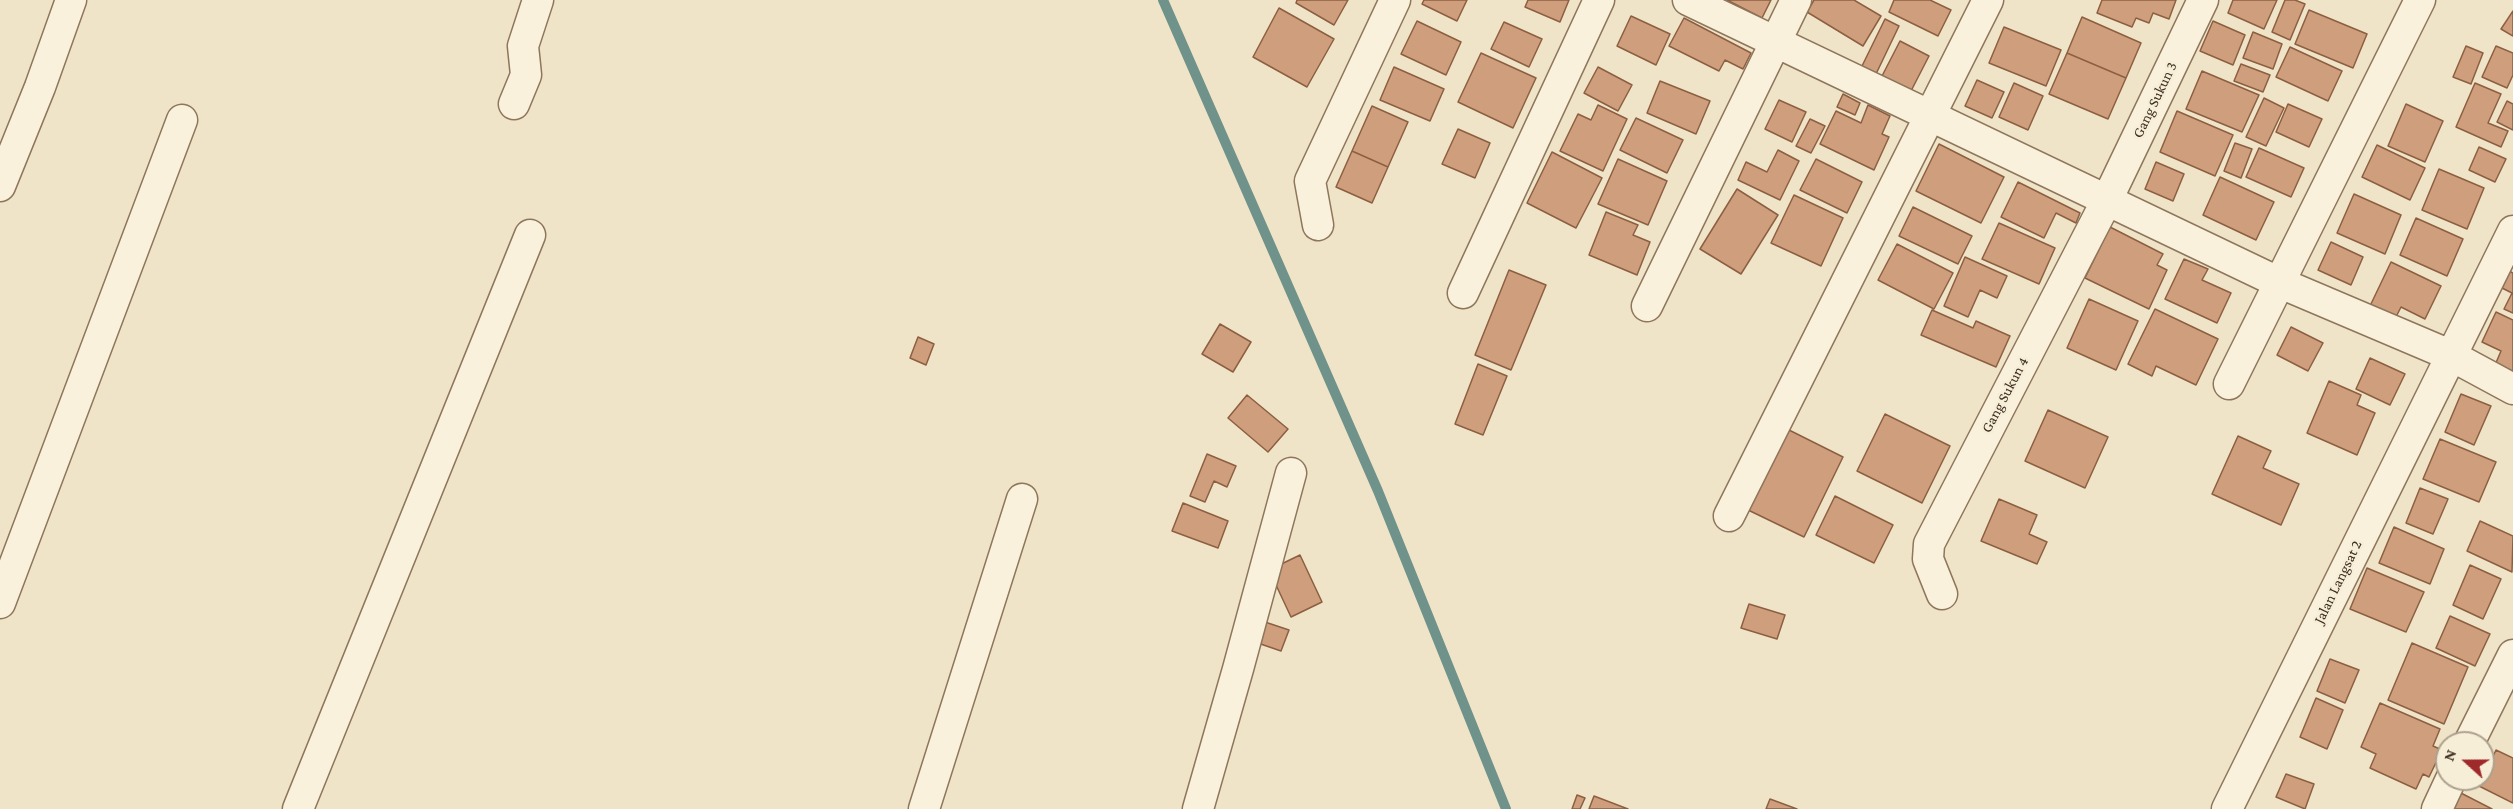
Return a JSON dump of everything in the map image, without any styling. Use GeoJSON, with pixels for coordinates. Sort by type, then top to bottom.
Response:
{"type":"FeatureCollection","features":[{"type":"Feature","properties":{"kind":"street"},"geometry":{"type":"LineString","coordinates":[[0,186],[40,87],[71,0]]}},
{"type":"Feature","properties":{"kind":"street"},"geometry":{"type":"LineString","coordinates":[[514,104],[525,75],[523,46],[538,0]]}},
{"type":"Feature","properties":{"kind":"street"},"geometry":{"type":"LineString","coordinates":[[1318,225],[1311,197],[1311,181],[1395,0]]}},
{"type":"Feature","properties":{"kind":"street"},"geometry":{"type":"LineString","coordinates":[[1462,293],[1599,0]]}},
{"type":"Feature","properties":{"kind":"street"},"geometry":{"type":"LineString","coordinates":[[1688,0],[2278,282],[2450,356],[2513,389]]}},
{"type":"Feature","properties":{"kind":"street"},"geometry":{"type":"LineString","coordinates":[[1647,306],[1796,0]]}},
{"type":"Feature","properties":{"kind":"street"},"geometry":{"type":"LineString","coordinates":[[1729,516],[1988,0]]}},
{"type":"Feature","properties":{"kind":"street","name":"Gang Sukun 3"},"geometry":{"type":"LineString","coordinates":[[2107,200],[2203,0]]}},
{"type":"Feature","properties":{"kind":"street"},"geometry":{"type":"LineString","coordinates":[[2229,384],[2420,0]]}},
{"type":"Feature","properties":{"kind":"street"},"geometry":{"type":"LineString","coordinates":[[0,603],[182,120]]}},
{"type":"Feature","properties":{"kind":"street","name":"Gang Sukun 4"},"geometry":{"type":"LineString","coordinates":[[1942,594],[1928,559],[1929,544],[2107,200]]}},
{"type":"Feature","properties":{"kind":"street","name":"Jalan Langsat 2"},"geometry":{"type":"LineString","coordinates":[[2227,809],[2513,231]]}},
{"type":"Feature","properties":{"kind":"street"},"geometry":{"type":"LineString","coordinates":[[298,809],[530,235]]}},
{"type":"Feature","properties":{"kind":"street"},"geometry":{"type":"LineString","coordinates":[[1198,809],[1291,473]]}},
{"type":"Feature","properties":{"kind":"street"},"geometry":{"type":"LineString","coordinates":[[924,809],[1022,499]]}},
{"type":"Feature","properties":{"kind":"street"},"geometry":{"type":"LineString","coordinates":[[2475,731],[2513,655]]}},
{"type":"Feature","properties":{"kind":"street"},"geometry":{"type":"LineString","coordinates":[[2437,809],[2445,791]]}},
{"type":"Feature","properties":{"kind":"building"},"geometry":{"type":"Polygon","coordinates":[[[1297,0],[1348,0],[1334,25],[1296,3],[1297,0]]]}},
{"type":"Feature","properties":{"kind":"building"},"geometry":{"type":"Polygon","coordinates":[[[1424,0],[1467,0],[1457,21],[1422,4],[1424,0]]]}},
{"type":"Feature","properties":{"kind":"building"},"geometry":{"type":"Polygon","coordinates":[[[1528,0],[1569,0],[1560,22],[1525,7],[1528,0]]]}},
{"type":"Feature","properties":{"kind":"building"},"geometry":{"type":"Polygon","coordinates":[[[1727,0],[1771,0],[1762,18],[1727,0]]]}},
{"type":"Feature","properties":{"kind":"building"},"geometry":{"type":"Polygon","coordinates":[[[1814,0],[1854,0],[1881,16],[1863,46],[1807,12],[1814,0]]]}},
{"type":"Feature","properties":{"kind":"building"},"geometry":{"type":"Polygon","coordinates":[[[1894,0],[1930,0],[1951,10],[1938,36],[1889,12],[1894,0]]]}},
{"type":"Feature","properties":{"kind":"building"},"geometry":{"type":"Polygon","coordinates":[[[2102,0],[2176,0],[2169,19],[2153,13],[2149,23],[2136,18],[2132,27],[2097,13],[2102,0]]]}},
{"type":"Feature","properties":{"kind":"building"},"geometry":{"type":"Polygon","coordinates":[[[2233,0],[2277,0],[2264,29],[2228,13],[2233,0]]]}},
{"type":"Feature","properties":{"kind":"building"},"geometry":{"type":"Polygon","coordinates":[[[2285,0],[2295,0],[2305,4],[2290,40],[2272,32],[2285,0]]]}},
{"type":"Feature","properties":{"kind":"building"},"geometry":{"type":"Polygon","coordinates":[[[1279,8],[1334,39],[1307,87],[1253,57],[1279,8]]]}},
{"type":"Feature","properties":{"kind":"building"},"geometry":{"type":"Polygon","coordinates":[[[2309,10],[2367,34],[2353,68],[2295,44],[2309,10]]]}},
{"type":"Feature","properties":{"kind":"building"},"geometry":{"type":"Polygon","coordinates":[[[2513,11],[2513,36],[2501,29],[2513,11]]]}},
{"type":"Feature","properties":{"kind":"building"},"geometry":{"type":"Polygon","coordinates":[[[1631,16],[1670,34],[1656,65],[1617,46],[1631,16]]]}},
{"type":"Feature","properties":{"kind":"building"},"geometry":{"type":"Polygon","coordinates":[[[2082,17],[2141,43],[2126,78],[2067,53],[2082,17]]]}},
{"type":"Feature","properties":{"kind":"building"},"geometry":{"type":"Polygon","coordinates":[[[1684,18],[1751,53],[1743,69],[1725,60],[1719,71],[1669,46],[1684,18]]]}},
{"type":"Feature","properties":{"kind":"building"},"geometry":{"type":"Polygon","coordinates":[[[1885,19],[1899,26],[1876,74],[1862,66],[1885,19]]]}},
{"type":"Feature","properties":{"kind":"building"},"geometry":{"type":"Polygon","coordinates":[[[1417,21],[1461,42],[1446,75],[1401,54],[1417,21]]]}},
{"type":"Feature","properties":{"kind":"building"},"geometry":{"type":"Polygon","coordinates":[[[2213,21],[2245,35],[2233,65],[2200,51],[2213,21]]]}},
{"type":"Feature","properties":{"kind":"building"},"geometry":{"type":"Polygon","coordinates":[[[1504,22],[1542,39],[1529,67],[1491,49],[1504,22]]]}},
{"type":"Feature","properties":{"kind":"building"},"geometry":{"type":"Polygon","coordinates":[[[2004,27],[2061,50],[2046,86],[1989,63],[2004,27]]]}},
{"type":"Feature","properties":{"kind":"building"},"geometry":{"type":"Polygon","coordinates":[[[2253,32],[2282,44],[2273,69],[2243,58],[2253,32]]]}},
{"type":"Feature","properties":{"kind":"building"},"geometry":{"type":"Polygon","coordinates":[[[1900,41],[1929,56],[1911,91],[1882,76],[1900,41]]]}},
{"type":"Feature","properties":{"kind":"building"},"geometry":{"type":"Polygon","coordinates":[[[2466,46],[2483,53],[2471,84],[2453,77],[2466,46]]]}},
{"type":"Feature","properties":{"kind":"building"},"geometry":{"type":"Polygon","coordinates":[[[2496,46],[2513,53],[2513,75],[2507,88],[2482,77],[2496,46]]]}},
{"type":"Feature","properties":{"kind":"building"},"geometry":{"type":"Polygon","coordinates":[[[2290,47],[2342,71],[2328,101],[2276,77],[2290,47]]]}},
{"type":"Feature","properties":{"kind":"building"},"geometry":{"type":"Polygon","coordinates":[[[1481,53],[1536,78],[1513,128],[1458,102],[1481,53]]]}},
{"type":"Feature","properties":{"kind":"building"},"geometry":{"type":"Polygon","coordinates":[[[2067,53],[2126,78],[2108,119],[2049,94],[2067,53]]]}},
{"type":"Feature","properties":{"kind":"building"},"geometry":{"type":"Polygon","coordinates":[[[2241,64],[2270,75],[2263,92],[2234,81],[2241,64]]]}},
{"type":"Feature","properties":{"kind":"building"},"geometry":{"type":"Polygon","coordinates":[[[1394,67],[1444,89],[1430,121],[1380,100],[1394,67]]]}},
{"type":"Feature","properties":{"kind":"building"},"geometry":{"type":"Polygon","coordinates":[[[1598,67],[1632,85],[1618,111],[1584,93],[1598,67]]]}},
{"type":"Feature","properties":{"kind":"building"},"geometry":{"type":"Polygon","coordinates":[[[2202,71],[2259,95],[2242,132],[2186,109],[2202,71]]]}},
{"type":"Feature","properties":{"kind":"building"},"geometry":{"type":"Polygon","coordinates":[[[1977,80],[2004,92],[1992,118],[1965,106],[1977,80]]]}},
{"type":"Feature","properties":{"kind":"building"},"geometry":{"type":"Polygon","coordinates":[[[1660,81],[1710,101],[1696,134],[1647,113],[1660,81]]]}},
{"type":"Feature","properties":{"kind":"building"},"geometry":{"type":"Polygon","coordinates":[[[2014,83],[2043,96],[2028,130],[1999,117],[2014,83]]]}},
{"type":"Feature","properties":{"kind":"building"},"geometry":{"type":"Polygon","coordinates":[[[2475,83],[2501,94],[2488,123],[2508,131],[2501,147],[2456,127],[2475,83]]]}},
{"type":"Feature","properties":{"kind":"building"},"geometry":{"type":"Polygon","coordinates":[[[1843,94],[1860,103],[1855,115],[1837,107],[1843,94]]]}},
{"type":"Feature","properties":{"kind":"building"},"geometry":{"type":"Polygon","coordinates":[[[2264,98],[2284,108],[2266,146],[2246,137],[2264,98]]]}},
{"type":"Feature","properties":{"kind":"building"},"geometry":{"type":"Polygon","coordinates":[[[1779,100],[1806,112],[1792,142],[1765,129],[1779,100]]]}},
{"type":"Feature","properties":{"kind":"building"},"geometry":{"type":"Polygon","coordinates":[[[2507,101],[2513,104],[2513,130],[2497,122],[2507,101]]]}},
{"type":"Feature","properties":{"kind":"building"},"geometry":{"type":"Polygon","coordinates":[[[2288,104],[2322,119],[2309,147],[2276,132],[2288,104]]]}},
{"type":"Feature","properties":{"kind":"building"},"geometry":{"type":"Polygon","coordinates":[[[2406,104],[2443,121],[2425,162],[2388,146],[2406,104]]]}},
{"type":"Feature","properties":{"kind":"building"},"geometry":{"type":"Polygon","coordinates":[[[1598,105],[1627,119],[1603,171],[1560,151],[1578,114],[1591,120],[1598,105]]]}},
{"type":"Feature","properties":{"kind":"building"},"geometry":{"type":"Polygon","coordinates":[[[1868,105],[1890,116],[1882,134],[1889,137],[1874,170],[1820,144],[1836,111],[1861,123],[1868,105]]]}},
{"type":"Feature","properties":{"kind":"building"},"geometry":{"type":"Polygon","coordinates":[[[1372,106],[1408,122],[1388,167],[1352,151],[1372,106]]]}},
{"type":"Feature","properties":{"kind":"building"},"geometry":{"type":"Polygon","coordinates":[[[2177,111],[2233,135],[2215,176],[2160,152],[2177,111]]]}},
{"type":"Feature","properties":{"kind":"building"},"geometry":{"type":"Polygon","coordinates":[[[1636,118],[1683,140],[1667,173],[1620,150],[1636,118]]]}},
{"type":"Feature","properties":{"kind":"building"},"geometry":{"type":"Polygon","coordinates":[[[1810,119],[1825,126],[1811,153],[1796,146],[1810,119]]]}},
{"type":"Feature","properties":{"kind":"building"},"geometry":{"type":"Polygon","coordinates":[[[1458,129],[1490,143],[1475,178],[1442,164],[1458,129]]]}},
{"type":"Feature","properties":{"kind":"building"},"geometry":{"type":"Polygon","coordinates":[[[2235,143],[2252,149],[2241,178],[2224,171],[2235,143]]]}},
{"type":"Feature","properties":{"kind":"building"},"geometry":{"type":"Polygon","coordinates":[[[1939,144],[2004,177],[1981,223],[1916,191],[1939,144]]]}},
{"type":"Feature","properties":{"kind":"building"},"geometry":{"type":"Polygon","coordinates":[[[2377,145],[2425,168],[2410,200],[2362,177],[2377,145]]]}},
{"type":"Feature","properties":{"kind":"building"},"geometry":{"type":"Polygon","coordinates":[[[2479,147],[2506,159],[2495,182],[2469,170],[2479,147]]]}},
{"type":"Feature","properties":{"kind":"building"},"geometry":{"type":"Polygon","coordinates":[[[2259,148],[2304,168],[2291,197],[2246,177],[2259,148]]]}},
{"type":"Feature","properties":{"kind":"building"},"geometry":{"type":"Polygon","coordinates":[[[1778,150],[1799,161],[1780,200],[1738,180],[1746,162],[1767,172],[1778,150]]]}},
{"type":"Feature","properties":{"kind":"building"},"geometry":{"type":"Polygon","coordinates":[[[1352,151],[1388,167],[1372,203],[1336,187],[1352,151]]]}},
{"type":"Feature","properties":{"kind":"building"},"geometry":{"type":"Polygon","coordinates":[[[1552,152],[1602,178],[1576,228],[1527,203],[1552,152]]]}},
{"type":"Feature","properties":{"kind":"building"},"geometry":{"type":"Polygon","coordinates":[[[1618,159],[1667,181],[1648,225],[1598,204],[1618,159]]]}},
{"type":"Feature","properties":{"kind":"building"},"geometry":{"type":"Polygon","coordinates":[[[1816,159],[1862,182],[1847,213],[1800,190],[1816,159]]]}},
{"type":"Feature","properties":{"kind":"building"},"geometry":{"type":"Polygon","coordinates":[[[2156,162],[2184,174],[2173,201],[2145,189],[2156,162]]]}},
{"type":"Feature","properties":{"kind":"building"},"geometry":{"type":"Polygon","coordinates":[[[2439,169],[2484,188],[2467,229],[2422,210],[2439,169]]]}},
{"type":"Feature","properties":{"kind":"building"},"geometry":{"type":"Polygon","coordinates":[[[2220,177],[2274,202],[2256,240],[2203,215],[2220,177]]]}},
{"type":"Feature","properties":{"kind":"building"},"geometry":{"type":"Polygon","coordinates":[[[2018,182],[2080,213],[2076,223],[2056,213],[2044,238],[2001,217],[2018,182]]]}},
{"type":"Feature","properties":{"kind":"building"},"geometry":{"type":"Polygon","coordinates":[[[1737,189],[1778,215],[1741,274],[1700,249],[1737,189]]]}},
{"type":"Feature","properties":{"kind":"building"},"geometry":{"type":"Polygon","coordinates":[[[2354,194],[2401,215],[2385,254],[2337,233],[2354,194]]]}},
{"type":"Feature","properties":{"kind":"building"},"geometry":{"type":"Polygon","coordinates":[[[1794,195],[1843,218],[1821,266],[1771,243],[1794,195]]]}},
{"type":"Feature","properties":{"kind":"building"},"geometry":{"type":"Polygon","coordinates":[[[1913,207],[1972,236],[1958,264],[1899,236],[1913,207]]]}},
{"type":"Feature","properties":{"kind":"building"},"geometry":{"type":"Polygon","coordinates":[[[1606,212],[1638,225],[1633,235],[1650,242],[1637,275],[1589,255],[1606,212]]]}},
{"type":"Feature","properties":{"kind":"building"},"geometry":{"type":"Polygon","coordinates":[[[2416,218],[2463,239],[2447,276],[2400,255],[2416,218]]]}},
{"type":"Feature","properties":{"kind":"building"},"geometry":{"type":"Polygon","coordinates":[[[1999,223],[2055,248],[2039,284],[1982,259],[1999,223]]]}},
{"type":"Feature","properties":{"kind":"building"},"geometry":{"type":"Polygon","coordinates":[[[2110,227],[2163,254],[2157,265],[2167,270],[2149,309],[2085,278],[2110,227]]]}},
{"type":"Feature","properties":{"kind":"building"},"geometry":{"type":"Polygon","coordinates":[[[2331,242],[2363,257],[2351,285],[2318,270],[2331,242]]]}},
{"type":"Feature","properties":{"kind":"building"},"geometry":{"type":"Polygon","coordinates":[[[1897,244],[1953,273],[1934,309],[1878,280],[1897,244]]]}},
{"type":"Feature","properties":{"kind":"building"},"geometry":{"type":"Polygon","coordinates":[[[1965,257],[2007,276],[1997,298],[1980,290],[1968,317],[1944,306],[1965,257]]]}},
{"type":"Feature","properties":{"kind":"building"},"geometry":{"type":"Polygon","coordinates":[[[2184,259],[2208,269],[2202,280],[2231,293],[2217,323],[2165,299],[2184,259]]]}},
{"type":"Feature","properties":{"kind":"building"},"geometry":{"type":"Polygon","coordinates":[[[2391,262],[2441,286],[2425,319],[2401,307],[2396,317],[2370,306],[2391,262]]]}},
{"type":"Feature","properties":{"kind":"building"},"geometry":{"type":"Polygon","coordinates":[[[1509,270],[1546,285],[1511,370],[1475,355],[1509,270]]]}},
{"type":"Feature","properties":{"kind":"building"},"geometry":{"type":"Polygon","coordinates":[[[2509,271],[2513,273],[2513,313],[2504,309],[2512,293],[2502,288],[2509,271]]]}},
{"type":"Feature","properties":{"kind":"building"},"geometry":{"type":"Polygon","coordinates":[[[2089,299],[2138,321],[2116,370],[2067,348],[2089,299]]]}},
{"type":"Feature","properties":{"kind":"building"},"geometry":{"type":"Polygon","coordinates":[[[2155,309],[2218,339],[2196,385],[2156,366],[2152,376],[2128,364],[2155,309]]]}},
{"type":"Feature","properties":{"kind":"building"},"geometry":{"type":"Polygon","coordinates":[[[1932,310],[1973,328],[1976,321],[2010,336],[1996,367],[1921,335],[1932,310]]]}},
{"type":"Feature","properties":{"kind":"building"},"geometry":{"type":"Polygon","coordinates":[[[2496,312],[2513,320],[2513,373],[2495,365],[2501,351],[2482,342],[2496,312]]]}},
{"type":"Feature","properties":{"kind":"building"},"geometry":{"type":"Polygon","coordinates":[[[1220,324],[1251,342],[1233,372],[1202,354],[1220,324]]]}},
{"type":"Feature","properties":{"kind":"building"},"geometry":{"type":"Polygon","coordinates":[[[2291,327],[2323,343],[2308,371],[2277,355],[2291,327]]]}},
{"type":"Feature","properties":{"kind":"building"},"geometry":{"type":"Polygon","coordinates":[[[918,337],[934,344],[926,365],[910,358],[918,337]]]}},
{"type":"Feature","properties":{"kind":"building"},"geometry":{"type":"Polygon","coordinates":[[[2370,358],[2405,374],[2390,405],[2356,389],[2370,358]]]}},
{"type":"Feature","properties":{"kind":"building"},"geometry":{"type":"Polygon","coordinates":[[[1478,364],[1507,376],[1483,435],[1455,424],[1478,364]]]}},
{"type":"Feature","properties":{"kind":"building"},"geometry":{"type":"Polygon","coordinates":[[[2329,381],[2361,395],[2357,405],[2375,413],[2357,455],[2307,433],[2329,381]]]}},
{"type":"Feature","properties":{"kind":"building"},"geometry":{"type":"Polygon","coordinates":[[[2461,394],[2491,406],[2474,445],[2445,432],[2461,394]]]}},
{"type":"Feature","properties":{"kind":"building"},"geometry":{"type":"Polygon","coordinates":[[[1247,395],[1288,429],[1268,452],[1228,418],[1247,395]]]}},
{"type":"Feature","properties":{"kind":"building"},"geometry":{"type":"Polygon","coordinates":[[[2048,410],[2108,437],[2085,488],[2025,461],[2048,410]]]}},
{"type":"Feature","properties":{"kind":"building"},"geometry":{"type":"Polygon","coordinates":[[[1885,414],[1950,446],[1922,503],[1857,471],[1885,414]]]}},
{"type":"Feature","properties":{"kind":"building"},"geometry":{"type":"Polygon","coordinates":[[[1785,428],[1843,457],[1804,537],[1746,509],[1785,428]]]}},
{"type":"Feature","properties":{"kind":"building"},"geometry":{"type":"Polygon","coordinates":[[[2238,436],[2271,451],[2263,468],[2299,484],[2281,525],[2212,494],[2238,436]]]}},
{"type":"Feature","properties":{"kind":"building"},"geometry":{"type":"Polygon","coordinates":[[[2440,439],[2496,462],[2479,502],[2423,479],[2440,439]]]}},
{"type":"Feature","properties":{"kind":"building"},"geometry":{"type":"Polygon","coordinates":[[[1207,454],[1236,466],[1227,487],[1214,481],[1205,502],[1190,496],[1207,454]]]}},
{"type":"Feature","properties":{"kind":"building"},"geometry":{"type":"Polygon","coordinates":[[[2420,488],[2448,499],[2433,534],[2406,523],[2420,488]]]}},
{"type":"Feature","properties":{"kind":"building"},"geometry":{"type":"Polygon","coordinates":[[[1835,496],[1893,525],[1874,563],[1816,535],[1835,496]]]}},
{"type":"Feature","properties":{"kind":"building"},"geometry":{"type":"Polygon","coordinates":[[[1999,499],[2037,515],[2029,534],[2047,542],[2037,564],[1981,541],[1999,499]]]}},
{"type":"Feature","properties":{"kind":"building"},"geometry":{"type":"Polygon","coordinates":[[[1183,503],[1228,521],[1218,548],[1172,531],[1183,503]]]}},
{"type":"Feature","properties":{"kind":"building"},"geometry":{"type":"Polygon","coordinates":[[[2480,521],[2513,536],[2512,572],[2467,551],[2480,521]]]}},
{"type":"Feature","properties":{"kind":"building"},"geometry":{"type":"Polygon","coordinates":[[[2394,527],[2444,549],[2430,584],[2379,563],[2394,527]]]}},
{"type":"Feature","properties":{"kind":"building"},"geometry":{"type":"Polygon","coordinates":[[[1300,555],[1322,602],[1291,617],[1269,570],[1300,555]]]}},
{"type":"Feature","properties":{"kind":"building"},"geometry":{"type":"Polygon","coordinates":[[[2470,565],[2501,579],[2483,619],[2453,605],[2470,565]]]}},
{"type":"Feature","properties":{"kind":"building"},"geometry":{"type":"Polygon","coordinates":[[[2367,568],[2424,592],[2406,632],[2350,609],[2367,568]]]}},
{"type":"Feature","properties":{"kind":"building"},"geometry":{"type":"Polygon","coordinates":[[[1749,604],[1785,615],[1777,639],[1741,628],[1749,604]]]}},
{"type":"Feature","properties":{"kind":"building"},"geometry":{"type":"Polygon","coordinates":[[[2450,616],[2490,634],[2475,666],[2436,648],[2450,616]]]}},
{"type":"Feature","properties":{"kind":"building"},"geometry":{"type":"Polygon","coordinates":[[[1256,619],[1289,630],[1281,651],[1249,640],[1256,619]]]}},
{"type":"Feature","properties":{"kind":"building"},"geometry":{"type":"Polygon","coordinates":[[[2412,643],[2468,667],[2444,724],[2388,700],[2412,643]]]}},
{"type":"Feature","properties":{"kind":"building"},"geometry":{"type":"Polygon","coordinates":[[[2330,659],[2359,670],[2345,703],[2317,691],[2330,659]]]}},
{"type":"Feature","properties":{"kind":"building"},"geometry":{"type":"Polygon","coordinates":[[[2316,698],[2343,710],[2327,749],[2300,737],[2316,698]]]}},
{"type":"Feature","properties":{"kind":"building"},"geometry":{"type":"Polygon","coordinates":[[[2380,703],[2440,729],[2435,731],[2433,746],[2435,747],[2435,765],[2429,777],[2423,774],[2416,789],[2370,768],[2376,754],[2361,747],[2380,703]]]}},
{"type":"Feature","properties":{"kind":"building"},"geometry":{"type":"Polygon","coordinates":[[[2496,750],[2513,758],[2513,803],[2489,791],[2495,791],[2496,750]]]}},
{"type":"Feature","properties":{"kind":"building"},"geometry":{"type":"Polygon","coordinates":[[[2286,774],[2314,784],[2305,809],[2276,797],[2286,774]]]}},
{"type":"Feature","properties":{"kind":"building"},"geometry":{"type":"Polygon","coordinates":[[[2457,791],[2492,809],[2448,809],[2457,791]]]}},
{"type":"Feature","properties":{"kind":"building"},"geometry":{"type":"Polygon","coordinates":[[[1577,795],[1585,798],[1580,809],[1572,809],[1577,795]]]}},
{"type":"Feature","properties":{"kind":"building"},"geometry":{"type":"Polygon","coordinates":[[[1594,796],[1628,809],[1589,809],[1594,796]]]}},
{"type":"Feature","properties":{"kind":"building"},"geometry":{"type":"Polygon","coordinates":[[[1770,799],[1797,809],[1766,809],[1770,799]]]}},
{"type":"Feature","properties":{"kind":"waterway"},"geometry":{"type":"LineString","coordinates":[[1163,0],[1378,491],[1506,809]]}}]}
